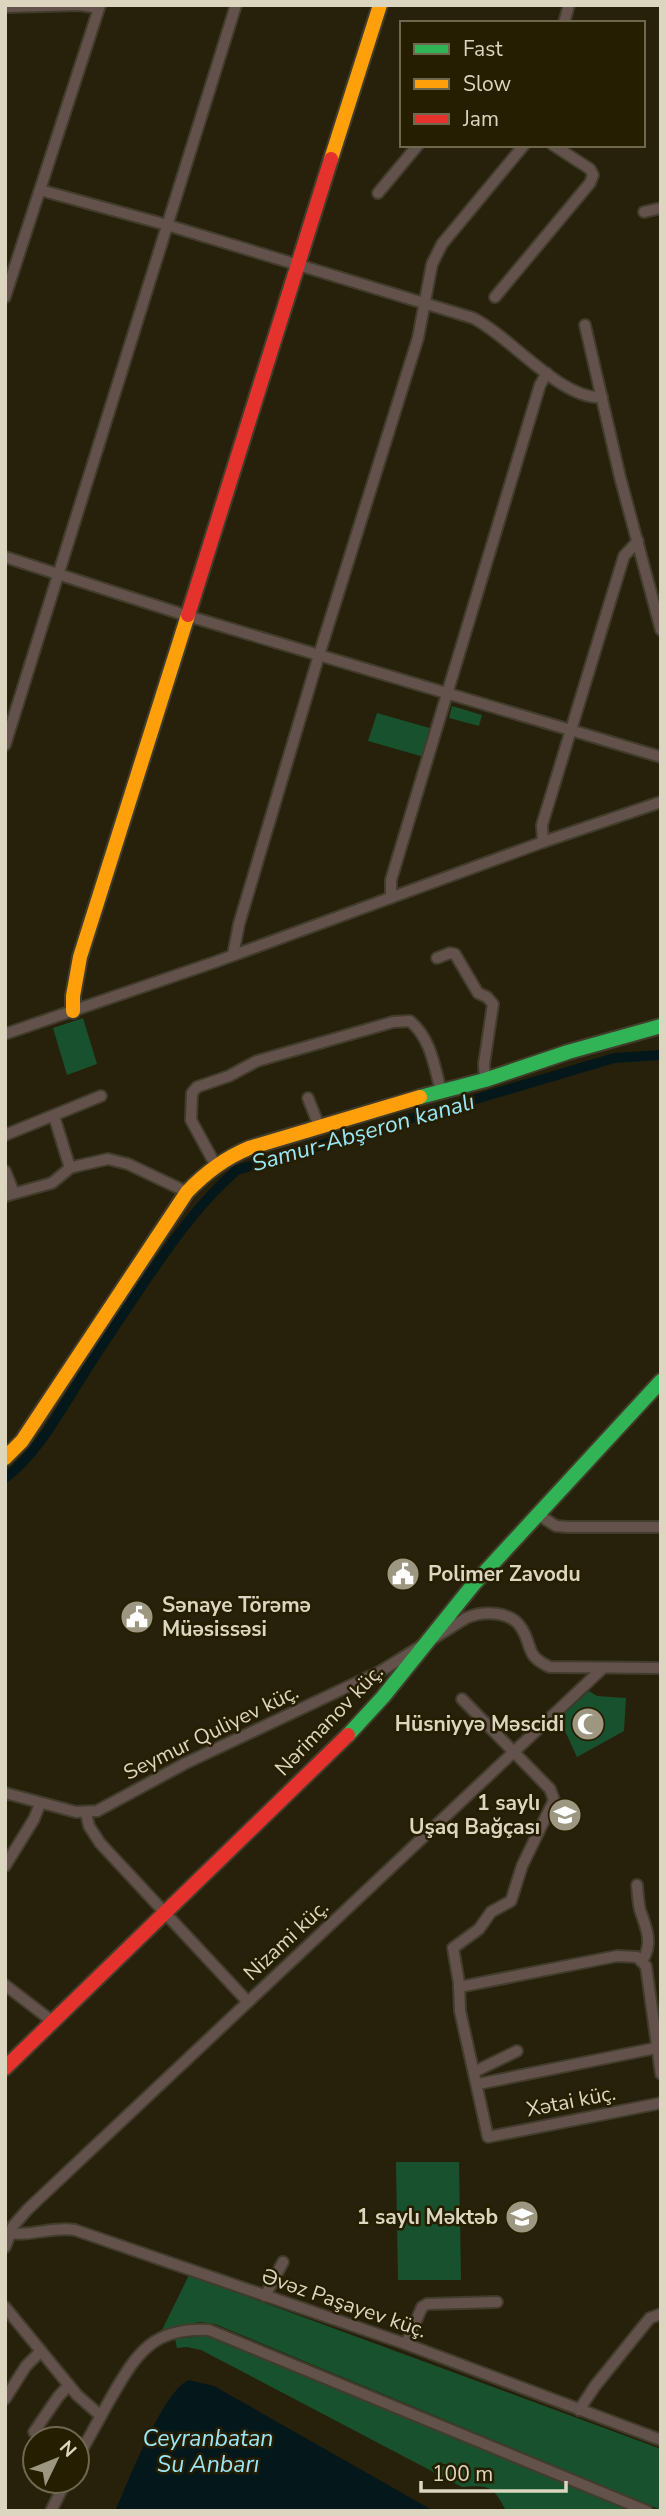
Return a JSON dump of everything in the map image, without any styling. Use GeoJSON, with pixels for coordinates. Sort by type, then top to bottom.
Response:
{"type":"FeatureCollection","features":[{"type":"Feature","properties":{"kind":"street"},"geometry":{"type":"LineString","coordinates":[[5,745],[236,5]]}},
{"type":"Feature","properties":{"kind":"street"},"geometry":{"type":"LineString","coordinates":[[73,1011],[80,957],[380,5]]}},
{"type":"Feature","properties":{"kind":"street"},"geometry":{"type":"LineString","coordinates":[[5,7],[99,7],[5,297]]}},
{"type":"Feature","properties":{"kind":"street"},"geometry":{"type":"LineString","coordinates":[[378,193],[416,147]]}},
{"type":"Feature","properties":{"kind":"street"},"geometry":{"type":"LineString","coordinates":[[233,955],[239,924],[319,655],[418,338],[428,279],[436,253],[522,147]]}},
{"type":"Feature","properties":{"kind":"street"},"geometry":{"type":"LineString","coordinates":[[495,298],[590,183],[593,175],[590,169],[556,147]]}},
{"type":"Feature","properties":{"kind":"street"},"geometry":{"type":"LineString","coordinates":[[40,190],[425,302],[489,326],[547,373],[577,392],[593,398],[602,397]]}},
{"type":"Feature","properties":{"kind":"street"},"geometry":{"type":"LineString","coordinates":[[645,212],[661,208]]}},
{"type":"Feature","properties":{"kind":"street"},"geometry":{"type":"LineString","coordinates":[[585,324],[620,477],[661,630]]}},
{"type":"Feature","properties":{"kind":"street"},"geometry":{"type":"LineString","coordinates":[[391,897],[391,880],[540,386],[547,373]]}},
{"type":"Feature","properties":{"kind":"street"},"geometry":{"type":"LineString","coordinates":[[543,842],[542,825],[624,556],[638,541]]}},
{"type":"Feature","properties":{"kind":"street"},"geometry":{"type":"LineString","coordinates":[[5,558],[188,616],[661,757]]}},
{"type":"Feature","properties":{"kind":"street"},"geometry":{"type":"LineString","coordinates":[[5,1034],[661,802]]}},
{"type":"Feature","properties":{"kind":"street"},"geometry":{"type":"LineString","coordinates":[[437,958],[455,954],[478,993],[493,1004],[484,1064],[485,1080]]}},
{"type":"Feature","properties":{"kind":"street"},"geometry":{"type":"LineString","coordinates":[[215,1164],[191,1120],[191,1093],[197,1087],[229,1076],[257,1061],[393,1022],[411,1021],[427,1042],[441,1091]]}},
{"type":"Feature","properties":{"kind":"street"},"geometry":{"type":"LineString","coordinates":[[5,1458],[22,1441],[48,1403],[187,1192],[215,1164],[229,1155],[318,1126],[485,1080],[568,1052],[661,1026]]}},
{"type":"Feature","properties":{"kind":"street"},"geometry":{"type":"LineString","coordinates":[[5,1135],[101,1096]]}},
{"type":"Feature","properties":{"kind":"street"},"geometry":{"type":"LineString","coordinates":[[307,1098],[318,1126]]}},
{"type":"Feature","properties":{"kind":"street"},"geometry":{"type":"LineString","coordinates":[[54,1116],[70,1168]]}},
{"type":"Feature","properties":{"kind":"street"},"geometry":{"type":"LineString","coordinates":[[5,1171],[10,1194],[52,1183],[70,1168],[108,1159],[117,1160],[187,1192]]}},
{"type":"Feature","properties":{"kind":"street","name":"Nərimanov küç."},"geometry":{"type":"LineString","coordinates":[[5,2068],[360,1723],[391,1689],[447,1614],[661,1381]]}},
{"type":"Feature","properties":{"kind":"street"},"geometry":{"type":"LineString","coordinates":[[537,1514],[556,1526],[661,1527]]}},
{"type":"Feature","properties":{"kind":"street"},"geometry":{"type":"LineString","coordinates":[[425,1643],[466,1618],[477,1613],[491,1613],[509,1617],[517,1622],[523,1631],[530,1654],[538,1662],[550,1667],[661,1668]]}},
{"type":"Feature","properties":{"kind":"street","name":"Seymur Quliyev küç."},"geometry":{"type":"LineString","coordinates":[[86,1813],[97,1811],[186,1763],[380,1671],[425,1643]]}},
{"type":"Feature","properties":{"kind":"street","name":"Nizami küç."},"geometry":{"type":"LineString","coordinates":[[5,2247],[7,2233],[28,2209],[603,1668]]}},
{"type":"Feature","properties":{"kind":"street"},"geometry":{"type":"LineString","coordinates":[[462,1699],[550,1789],[554,1800],[522,1866],[511,1901],[495,1909],[479,1929],[453,1948],[460,2011],[478,2084],[656,2048]]}},
{"type":"Feature","properties":{"kind":"street"},"geometry":{"type":"LineString","coordinates":[[5,1793],[40,1804],[86,1813],[89,1826],[100,1843],[248,2002]]}},
{"type":"Feature","properties":{"kind":"street"},"geometry":{"type":"LineString","coordinates":[[5,1866],[40,1804]]}},
{"type":"Feature","properties":{"kind":"street"},"geometry":{"type":"LineString","coordinates":[[637,1885],[649,1944],[642,1961]]}},
{"type":"Feature","properties":{"kind":"street"},"geometry":{"type":"LineString","coordinates":[[459,1987],[631,1955],[646,1966],[661,2074]]}},
{"type":"Feature","properties":{"kind":"street"},"geometry":{"type":"LineString","coordinates":[[5,1985],[52,2021]]}},
{"type":"Feature","properties":{"kind":"street"},"geometry":{"type":"LineString","coordinates":[[474,2072],[517,2051]]}},
{"type":"Feature","properties":{"kind":"street","name":"Xətai küç."},"geometry":{"type":"LineString","coordinates":[[478,2084],[488,2137],[661,2103]]}},
{"type":"Feature","properties":{"kind":"street","name":"Əvəz Paşayev küç."},"geometry":{"type":"LineString","coordinates":[[7,2233],[31,2235],[55,2229],[75,2231],[406,2344],[661,2440]]}},
{"type":"Feature","properties":{"kind":"street"},"geometry":{"type":"LineString","coordinates":[[265,2296],[283,2262]]}},
{"type":"Feature","properties":{"kind":"street"},"geometry":{"type":"LineString","coordinates":[[406,2344],[422,2307],[427,2304],[497,2302]]}},
{"type":"Feature","properties":{"kind":"street"},"geometry":{"type":"LineString","coordinates":[[5,2307],[88,2407],[101,2416]]}},
{"type":"Feature","properties":{"kind":"street"},"geometry":{"type":"LineString","coordinates":[[579,2410],[594,2386],[650,2318],[661,2314]]}},
{"type":"Feature","properties":{"kind":"street"},"geometry":{"type":"LineString","coordinates":[[91,2434],[129,2366],[143,2350],[171,2334],[209,2329],[647,2511]]}},
{"type":"Feature","properties":{"kind":"street"},"geometry":{"type":"LineString","coordinates":[[5,2399],[26,2367],[41,2351]]}},
{"type":"Feature","properties":{"kind":"street"},"geometry":{"type":"LineString","coordinates":[[39,2425],[69,2385]]}},
{"type":"Feature","properties":{"kind":"street"},"geometry":{"type":"LineString","coordinates":[[51,2511],[59,2495]]}},
{"type":"Feature","properties":{"kind":"green space"},"geometry":{"type":"Polygon","coordinates":[[[452,706],[482,715],[479,726],[449,718],[452,706]]]}},
{"type":"Feature","properties":{"kind":"green space"},"geometry":{"type":"Polygon","coordinates":[[[377,713],[433,729],[424,757],[368,741],[377,713]]]}},
{"type":"Feature","properties":{"kind":"green space"},"geometry":{"type":"Polygon","coordinates":[[[83,1018],[97,1064],[67,1075],[53,1028],[83,1018]]]}},
{"type":"Feature","properties":{"kind":"green space"},"geometry":{"type":"Polygon","coordinates":[[[589,1691],[597,1696],[626,1698],[624,1731],[577,1757],[559,1718],[589,1691]]]}},
{"type":"Feature","properties":{"kind":"green space"},"geometry":{"type":"Polygon","coordinates":[[[396,2162],[459,2162],[461,2280],[398,2280],[396,2162]]]}},
{"type":"Feature","properties":{"kind":"green space"},"geometry":{"type":"Polygon","coordinates":[[[189,2275],[661,2449],[661,2510],[215,2324],[200,2322],[162,2330],[189,2275]]]}},
{"type":"Feature","properties":{"kind":"green space"},"geometry":{"type":"Polygon","coordinates":[[[218,2337],[630,2511],[506,2511],[498,2496],[490,2489],[479,2486],[462,2487],[201,2350],[177,2348],[175,2339],[218,2337]]]}},
{"type":"Feature","properties":{"kind":"water","name":"Ceyranbatan Su Anbarı"},"geometry":{"type":"Polygon","coordinates":[[[189,2380],[214,2386],[434,2511],[115,2511],[158,2418],[179,2387],[189,2380]]]}},
{"type":"Feature","properties":{"kind":"waterway","name":"Samur-Abşeron kanalı"},"geometry":{"type":"LineString","coordinates":[[5,1478],[28,1457],[47,1432],[179,1234],[200,1207],[237,1170],[614,1058],[661,1055]]}},
{"type":"Feature","properties":{"kind":"traffic: fast"},"geometry":{"type":"LineString","coordinates":[[420,1097],[661,1026]]}},
{"type":"Feature","properties":{"kind":"traffic: fast"},"geometry":{"type":"LineString","coordinates":[[348,1735],[383,1697],[473,1585],[661,1381]]}},
{"type":"Feature","properties":{"kind":"traffic: slow"},"geometry":{"type":"LineString","coordinates":[[331,159],[380,5]]}},
{"type":"Feature","properties":{"kind":"traffic: slow"},"geometry":{"type":"LineString","coordinates":[[73,1011],[80,957],[188,615]]}},
{"type":"Feature","properties":{"kind":"traffic: slow"},"geometry":{"type":"LineString","coordinates":[[5,1458],[22,1441],[187,1192],[201,1179],[224,1161],[249,1148],[420,1097]]}},
{"type":"Feature","properties":{"kind":"traffic: jam"},"geometry":{"type":"LineString","coordinates":[[188,615],[331,159]]}},
{"type":"Feature","properties":{"kind":"traffic: jam"},"geometry":{"type":"LineString","coordinates":[[5,2068],[348,1735]]}},
{"type":"Feature","properties":{"kind":"place","name":"Polimer Zavodu"},"geometry":{"type":"Point","coordinates":[403,1574]}},
{"type":"Feature","properties":{"kind":"place","name":"Sənaye Törəmə Müəsissəsi"},"geometry":{"type":"Point","coordinates":[137,1617]}},
{"type":"Feature","properties":{"kind":"place","name":"Hüsniyyə Məscidi"},"geometry":{"type":"Point","coordinates":[588,1724]}},
{"type":"Feature","properties":{"kind":"place","name":"1 saylı Uşaq Bağçası"},"geometry":{"type":"Point","coordinates":[565,1815]}},
{"type":"Feature","properties":{"kind":"place","name":"1 saylı Məktəb"},"geometry":{"type":"Point","coordinates":[522,2217]}}]}
